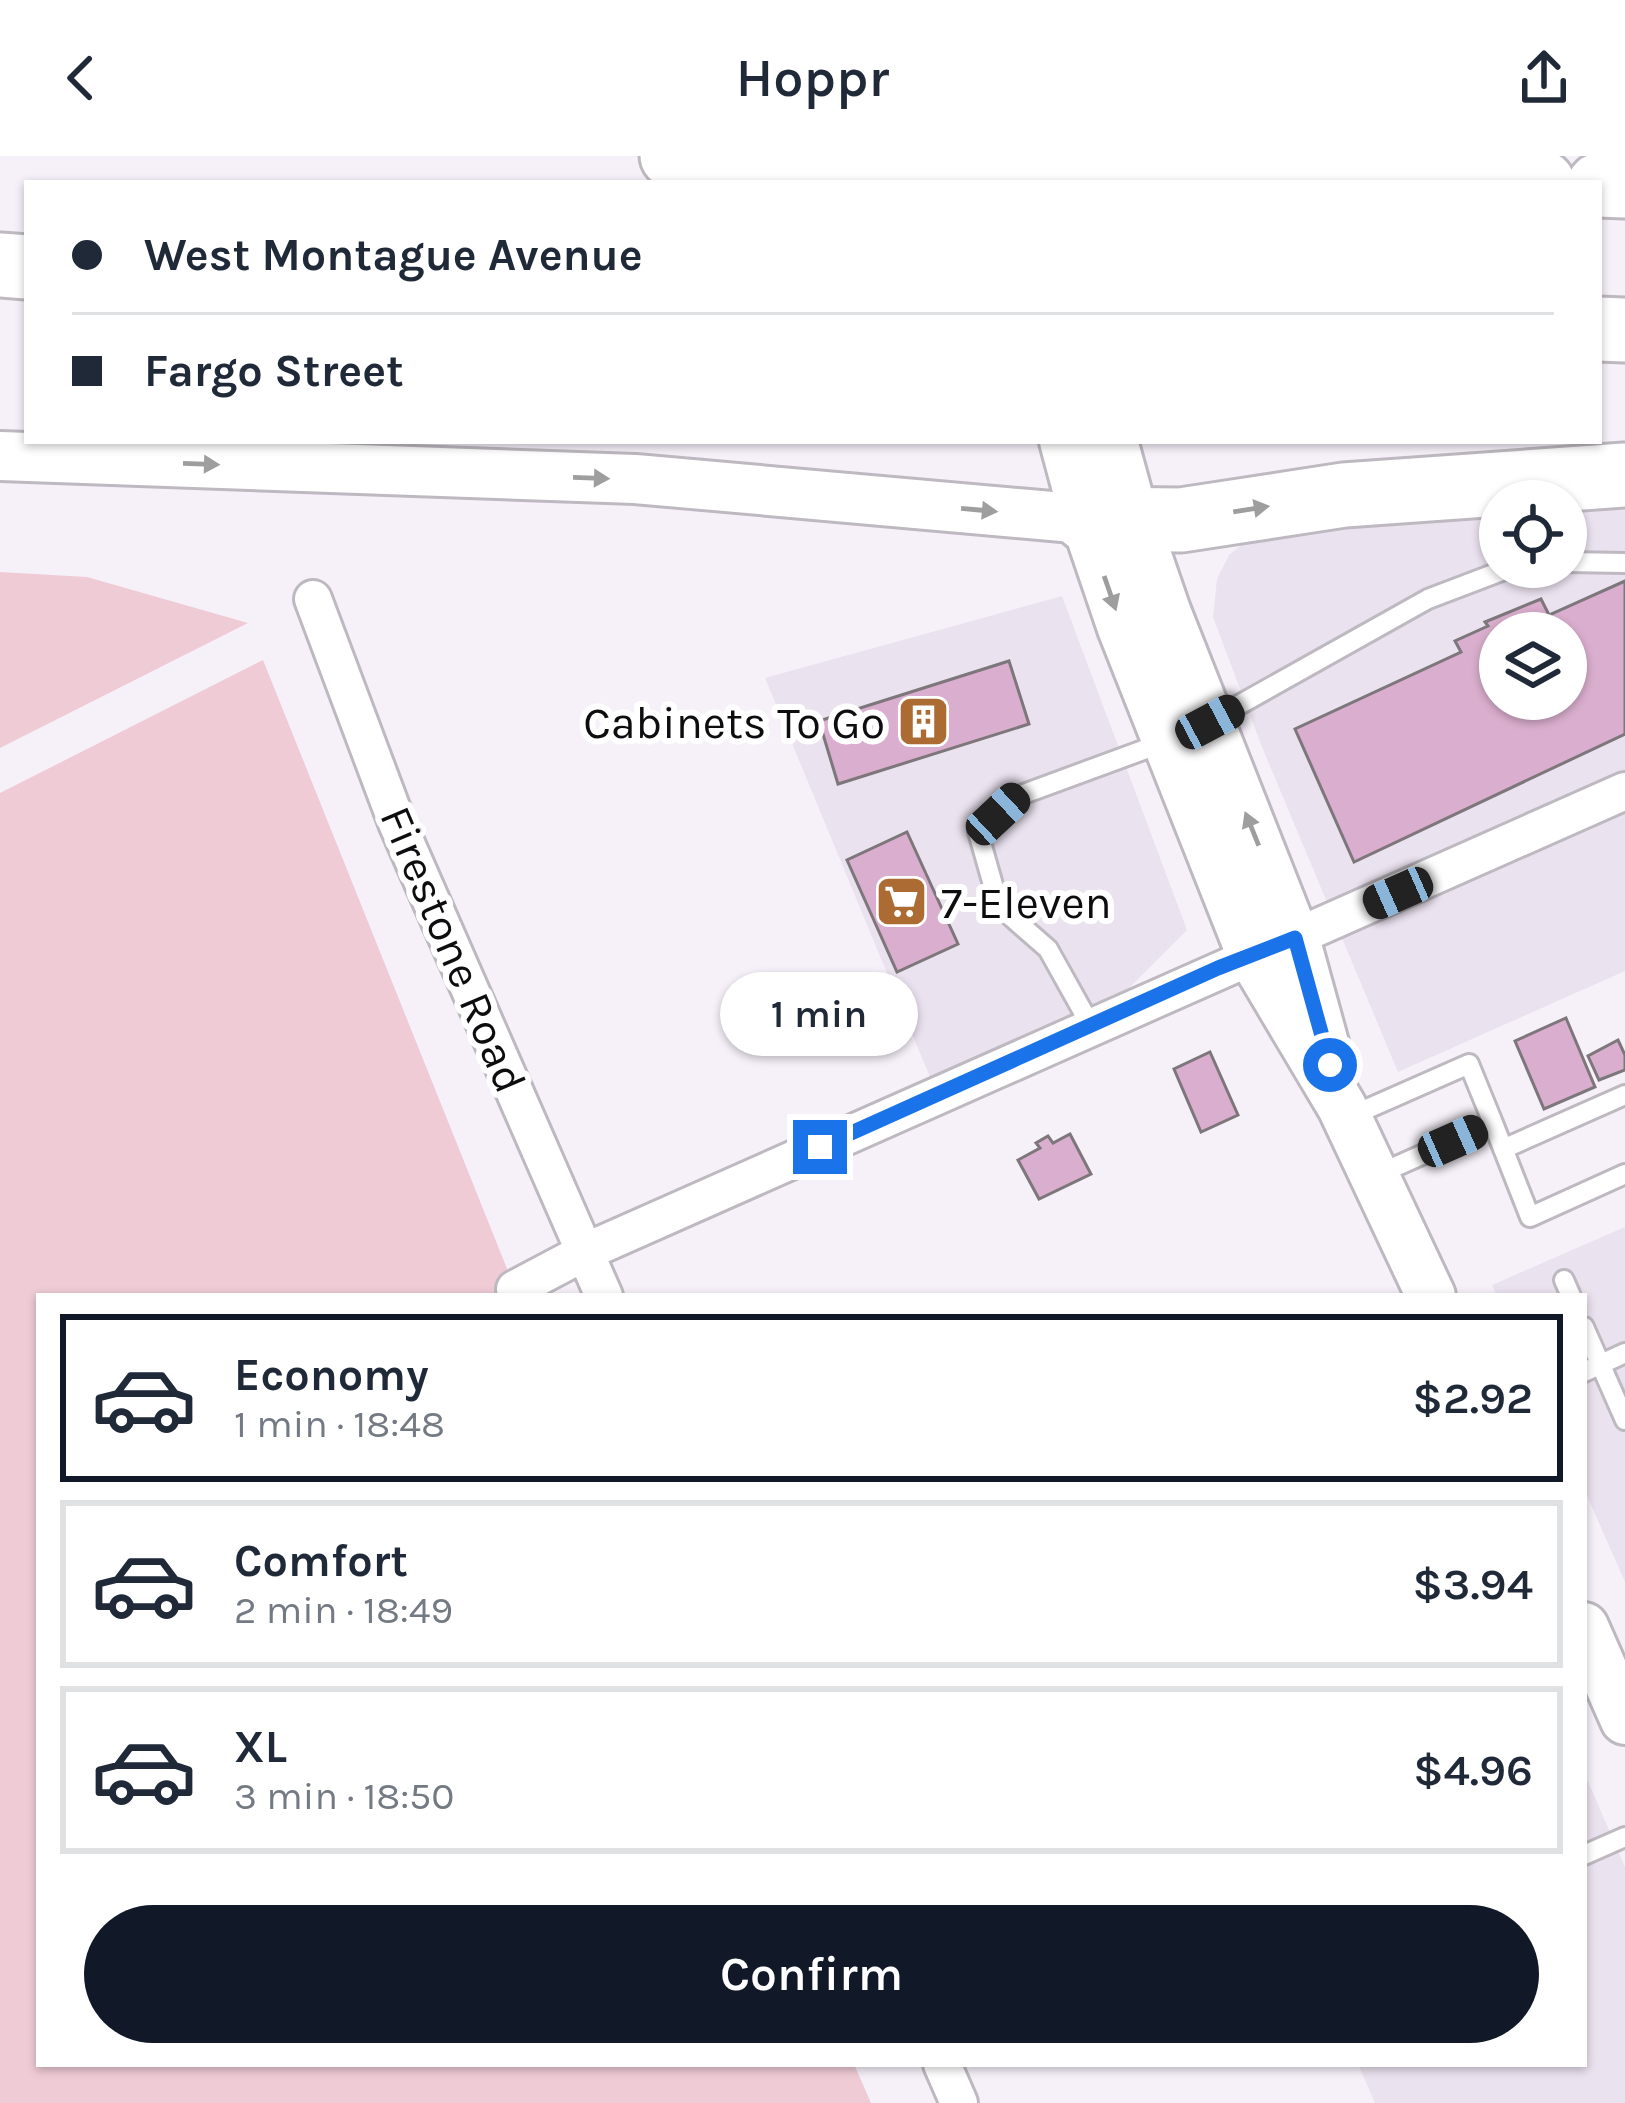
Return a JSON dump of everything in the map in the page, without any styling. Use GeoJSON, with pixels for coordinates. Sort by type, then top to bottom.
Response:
{"type":"FeatureCollection","features":[{"type":"Feature","properties":{"kind":"highway"},"geometry":{"type":"LineString","coordinates":[[672,156],[1454,180]]}},
{"type":"Feature","properties":{"kind":"highway"},"geometry":{"type":"LineString","coordinates":[[1110,520],[1181,520],[1344,495],[1625,475]]}},
{"type":"Feature","properties":{"kind":"main road"},"geometry":{"type":"LineString","coordinates":[[1066,444],[1110,520],[1273,946],[1344,1113],[1430,1293]]}},
{"type":"Feature","properties":{"kind":"main road"},"geometry":{"type":"LineString","coordinates":[[1110,520],[1113,444]]}},
{"type":"Feature","properties":{"kind":"main road"},"geometry":{"type":"LineString","coordinates":[[0,456],[635,479],[1110,520]]}},
{"type":"Feature","properties":{"kind":"main road"},"geometry":{"type":"LineString","coordinates":[[1587,1634],[1625,1720]]}},
{"type":"Feature","properties":{"kind":"street","name":"Firestone Road"},"geometry":{"type":"LineString","coordinates":[[313,599],[397,824],[603,1293]]}},
{"type":"Feature","properties":{"kind":"street"},"geometry":{"type":"LineString","coordinates":[[515,1288],[585,1252],[1625,790]]}},
{"type":"Feature","properties":{"kind":"street"},"geometry":{"type":"LineString","coordinates":[[943,2067],[959,2103]]}},
{"type":"Feature","properties":{"kind":"lane"},"geometry":{"type":"LineString","coordinates":[[1587,562],[1625,563]]}},
{"type":"Feature","properties":{"kind":"lane"},"geometry":{"type":"LineString","coordinates":[[1090,1026],[1048,949],[1000,906],[978,832],[1018,796],[1188,732],[1427,599],[1479,579]]}},
{"type":"Feature","properties":{"kind":"lane"},"geometry":{"type":"LineString","coordinates":[[1344,1113],[1469,1064],[1530,1217],[1625,1174]]}},
{"type":"Feature","properties":{"kind":"lane"},"geometry":{"type":"LineString","coordinates":[[1503,1149],[1625,1095]]}},
{"type":"Feature","properties":{"kind":"lane"},"geometry":{"type":"LineString","coordinates":[[1374,1176],[1493,1123]]}},
{"type":"Feature","properties":{"kind":"lane"},"geometry":{"type":"LineString","coordinates":[[1625,1353],[1592,1369],[1625,1420]]}},
{"type":"Feature","properties":{"kind":"lane"},"geometry":{"type":"LineString","coordinates":[[1587,1854],[1625,1837]]}},
{"type":"Feature","properties":{"kind":"shaded area"},"geometry":{"type":"Polygon","coordinates":[[[1625,503],[1625,971],[1398,1072],[1213,617],[1217,579],[1229,555],[1268,530],[1479,514],[1479,588],[1587,588],[1587,506],[1625,503]]]}},
{"type":"Feature","properties":{"kind":"shaded area"},"geometry":{"type":"Polygon","coordinates":[[[0,572],[87,577],[248,623],[0,748],[0,572]]]}},
{"type":"Feature","properties":{"kind":"shaded area"},"geometry":{"type":"Polygon","coordinates":[[[1062,596],[1187,930],[1091,1026],[937,1094],[765,678],[1062,596]]]}},
{"type":"Feature","properties":{"kind":"shaded area"},"geometry":{"type":"Polygon","coordinates":[[[263,660],[517,1293],[36,1293],[36,2067],[855,2067],[871,2103],[0,2103],[0,793],[263,660]]]}},
{"type":"Feature","properties":{"kind":"shaded area"},"geometry":{"type":"Polygon","coordinates":[[[1625,1227],[1625,1582],[1587,1496],[1587,1293],[1496,1293],[1492,1285],[1625,1227]]]}},
{"type":"Feature","properties":{"kind":"shaded area"},"geometry":{"type":"Polygon","coordinates":[[[1587,1779],[1625,1867],[1625,2103],[1375,2103],[1359,2067],[1587,2067],[1587,1779]]]}},
{"type":"Feature","properties":{"kind":"building"},"geometry":{"type":"Polygon","coordinates":[[[1625,581],[1625,734],[1354,862],[1295,729],[1461,652],[1455,641],[1479,630],[1479,720],[1587,720],[1587,612],[1556,612],[1625,581]]]}},
{"type":"Feature","properties":{"kind":"building"},"geometry":{"type":"Polygon","coordinates":[[[1541,599],[1548,612],[1509,612],[1541,599]]]}},
{"type":"Feature","properties":{"kind":"building","name":"Cabinets To Go"},"geometry":{"type":"Polygon","coordinates":[[[1009,661],[1029,724],[838,784],[819,721],[1009,661]]]}},
{"type":"Feature","properties":{"kind":"building","name":"7-Eleven"},"geometry":{"type":"Polygon","coordinates":[[[907,832],[958,944],[897,972],[847,860],[907,832]]]}},
{"type":"Feature","properties":{"kind":"building"},"geometry":{"type":"Polygon","coordinates":[[[1566,1018],[1595,1087],[1544,1109],[1515,1041],[1566,1018]]]}},
{"type":"Feature","properties":{"kind":"building"},"geometry":{"type":"Polygon","coordinates":[[[1618,1040],[1625,1070],[1599,1080],[1588,1056],[1618,1040]]]}},
{"type":"Feature","properties":{"kind":"building"},"geometry":{"type":"Polygon","coordinates":[[[1210,1052],[1238,1115],[1201,1132],[1174,1069],[1210,1052]]]}},
{"type":"Feature","properties":{"kind":"building"},"geometry":{"type":"Polygon","coordinates":[[[1070,1134],[1091,1174],[1039,1199],[1018,1160],[1040,1148],[1036,1143],[1048,1136],[1053,1143],[1070,1134]]]}},
{"type":"Feature","properties":{"kind":"place","name":"Cabinets To Go"},"geometry":{"type":"Point","coordinates":[924,722]}},
{"type":"Feature","properties":{"kind":"place","name":"7-Eleven"},"geometry":{"type":"Point","coordinates":[902,902]}},
{"type":"Feature","properties":{"kind":"route"},"geometry":{"type":"LineString","coordinates":[[820,1147],[1295,938],[1330,1065]]}}]}
